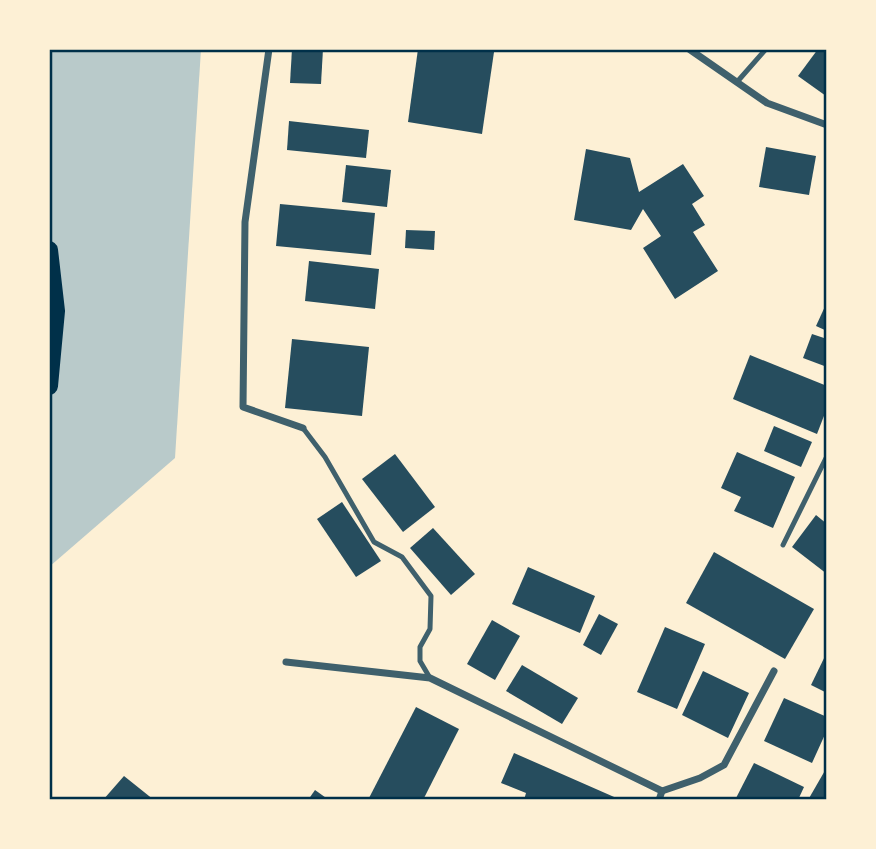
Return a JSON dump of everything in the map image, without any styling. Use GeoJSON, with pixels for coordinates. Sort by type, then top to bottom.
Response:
{"type":"FeatureCollection","features":[{"type":"Feature","properties":{"kind":"main road"},"geometry":{"type":"LineString","coordinates":[[49,250],[56,311],[49,386]]}},
{"type":"Feature","properties":{"kind":"street"},"geometry":{"type":"LineString","coordinates":[[268,49],[245,222],[243,407],[303,428]]}},
{"type":"Feature","properties":{"kind":"street"},"geometry":{"type":"LineString","coordinates":[[689,49],[767,103],[827,125]]}},
{"type":"Feature","properties":{"kind":"street"},"geometry":{"type":"LineString","coordinates":[[286,662],[430,678],[662,791],[700,778],[724,765],[774,671]]}},
{"type":"Feature","properties":{"kind":"street"},"geometry":{"type":"LineString","coordinates":[[659,800],[662,791]]}},
{"type":"Feature","properties":{"kind":"lane"},"geometry":{"type":"LineString","coordinates":[[737,82],[766,49]]}},
{"type":"Feature","properties":{"kind":"lane"},"geometry":{"type":"LineString","coordinates":[[303,428],[325,457],[373,541],[402,557],[431,596],[430,629],[420,648],[420,661],[430,678]]}},
{"type":"Feature","properties":{"kind":"lane"},"geometry":{"type":"LineString","coordinates":[[783,545],[827,456]]}},
{"type":"Feature","properties":{"kind":"shaded area"},"geometry":{"type":"Polygon","coordinates":[[[49,49],[201,49],[175,458],[49,567],[49,49]]]}},
{"type":"Feature","properties":{"kind":"building"},"geometry":{"type":"Polygon","coordinates":[[[292,49],[323,49],[321,84],[290,83],[292,49]]]}},
{"type":"Feature","properties":{"kind":"building"},"geometry":{"type":"Polygon","coordinates":[[[418,49],[494,52],[482,134],[408,122],[418,49]]]}},
{"type":"Feature","properties":{"kind":"building"},"geometry":{"type":"Polygon","coordinates":[[[818,49],[827,49],[826,96],[798,76],[818,49]]]}},
{"type":"Feature","properties":{"kind":"building"},"geometry":{"type":"Polygon","coordinates":[[[289,121],[369,130],[366,158],[287,150],[289,121]]]}},
{"type":"Feature","properties":{"kind":"building"},"geometry":{"type":"Polygon","coordinates":[[[766,147],[816,156],[809,195],[759,187],[766,147]]]}},
{"type":"Feature","properties":{"kind":"building"},"geometry":{"type":"Polygon","coordinates":[[[586,149],[630,158],[639,192],[683,164],[704,196],[692,204],[705,225],[693,232],[718,271],[675,299],[643,248],[661,236],[643,209],[631,230],[574,220],[586,149]]]}},
{"type":"Feature","properties":{"kind":"building"},"geometry":{"type":"Polygon","coordinates":[[[346,165],[391,170],[387,207],[342,202],[346,165]]]}},
{"type":"Feature","properties":{"kind":"building"},"geometry":{"type":"Polygon","coordinates":[[[280,204],[375,213],[371,255],[276,246],[280,204]]]}},
{"type":"Feature","properties":{"kind":"building"},"geometry":{"type":"Polygon","coordinates":[[[406,230],[435,231],[434,250],[405,248],[406,230]]]}},
{"type":"Feature","properties":{"kind":"building"},"geometry":{"type":"Polygon","coordinates":[[[309,261],[379,269],[375,309],[305,301],[309,261]]]}},
{"type":"Feature","properties":{"kind":"building"},"geometry":{"type":"Polygon","coordinates":[[[827,302],[827,331],[816,326],[827,302]]]}},
{"type":"Feature","properties":{"kind":"building"},"geometry":{"type":"Polygon","coordinates":[[[812,334],[827,339],[827,367],[803,358],[812,334]]]}},
{"type":"Feature","properties":{"kind":"building"},"geometry":{"type":"Polygon","coordinates":[[[292,339],[369,347],[362,416],[285,408],[292,339]]]}},
{"type":"Feature","properties":{"kind":"building"},"geometry":{"type":"Polygon","coordinates":[[[750,355],[827,386],[827,408],[817,434],[733,399],[750,355]]]}},
{"type":"Feature","properties":{"kind":"building"},"geometry":{"type":"Polygon","coordinates":[[[774,426],[812,442],[801,467],[764,451],[774,426]]]}},
{"type":"Feature","properties":{"kind":"building"},"geometry":{"type":"Polygon","coordinates":[[[737,452],[795,477],[773,528],[734,511],[741,497],[721,488],[737,452]]]}},
{"type":"Feature","properties":{"kind":"building"},"geometry":{"type":"Polygon","coordinates":[[[395,454],[435,507],[403,532],[362,479],[395,454]]]}},
{"type":"Feature","properties":{"kind":"building"},"geometry":{"type":"Polygon","coordinates":[[[342,502],[381,561],[356,577],[317,519],[342,502]]]}},
{"type":"Feature","properties":{"kind":"building"},"geometry":{"type":"Polygon","coordinates":[[[816,515],[827,524],[827,574],[792,547],[816,515]]]}},
{"type":"Feature","properties":{"kind":"building"},"geometry":{"type":"Polygon","coordinates":[[[433,528],[475,574],[451,595],[410,548],[433,528]]]}},
{"type":"Feature","properties":{"kind":"building"},"geometry":{"type":"Polygon","coordinates":[[[714,552],[814,609],[785,659],[686,603],[714,552]]]}},
{"type":"Feature","properties":{"kind":"building"},"geometry":{"type":"Polygon","coordinates":[[[528,567],[595,596],[580,633],[512,604],[528,567]]]}},
{"type":"Feature","properties":{"kind":"building"},"geometry":{"type":"Polygon","coordinates":[[[599,614],[618,624],[601,655],[583,645],[599,614]]]}},
{"type":"Feature","properties":{"kind":"building"},"geometry":{"type":"Polygon","coordinates":[[[492,620],[520,636],[495,680],[467,664],[492,620]]]}},
{"type":"Feature","properties":{"kind":"building"},"geometry":{"type":"Polygon","coordinates":[[[665,627],[705,644],[677,709],[637,692],[665,627]]]}},
{"type":"Feature","properties":{"kind":"building"},"geometry":{"type":"Polygon","coordinates":[[[827,652],[827,693],[811,685],[827,652]]]}},
{"type":"Feature","properties":{"kind":"building"},"geometry":{"type":"Polygon","coordinates":[[[522,665],[578,698],[562,724],[506,691],[522,665]]]}},
{"type":"Feature","properties":{"kind":"building"},"geometry":{"type":"Polygon","coordinates":[[[703,671],[749,693],[728,738],[682,715],[703,671]]]}},
{"type":"Feature","properties":{"kind":"building"},"geometry":{"type":"Polygon","coordinates":[[[784,698],[827,717],[827,730],[812,763],[764,741],[784,698]]]}},
{"type":"Feature","properties":{"kind":"building"},"geometry":{"type":"Polygon","coordinates":[[[416,707],[459,729],[423,800],[373,800],[369,798],[416,707]]]}},
{"type":"Feature","properties":{"kind":"building"},"geometry":{"type":"Polygon","coordinates":[[[514,753],[621,800],[524,800],[526,793],[501,783],[514,753]]]}},
{"type":"Feature","properties":{"kind":"building"},"geometry":{"type":"Polygon","coordinates":[[[754,763],[804,787],[798,800],[735,800],[754,763]]]}},
{"type":"Feature","properties":{"kind":"building"},"geometry":{"type":"Polygon","coordinates":[[[827,767],[827,800],[808,800],[827,767]]]}},
{"type":"Feature","properties":{"kind":"building"},"geometry":{"type":"Polygon","coordinates":[[[124,776],[154,800],[103,800],[124,776]]]}},
{"type":"Feature","properties":{"kind":"building"},"geometry":{"type":"Polygon","coordinates":[[[315,790],[329,800],[308,800],[315,790]]]}}]}
